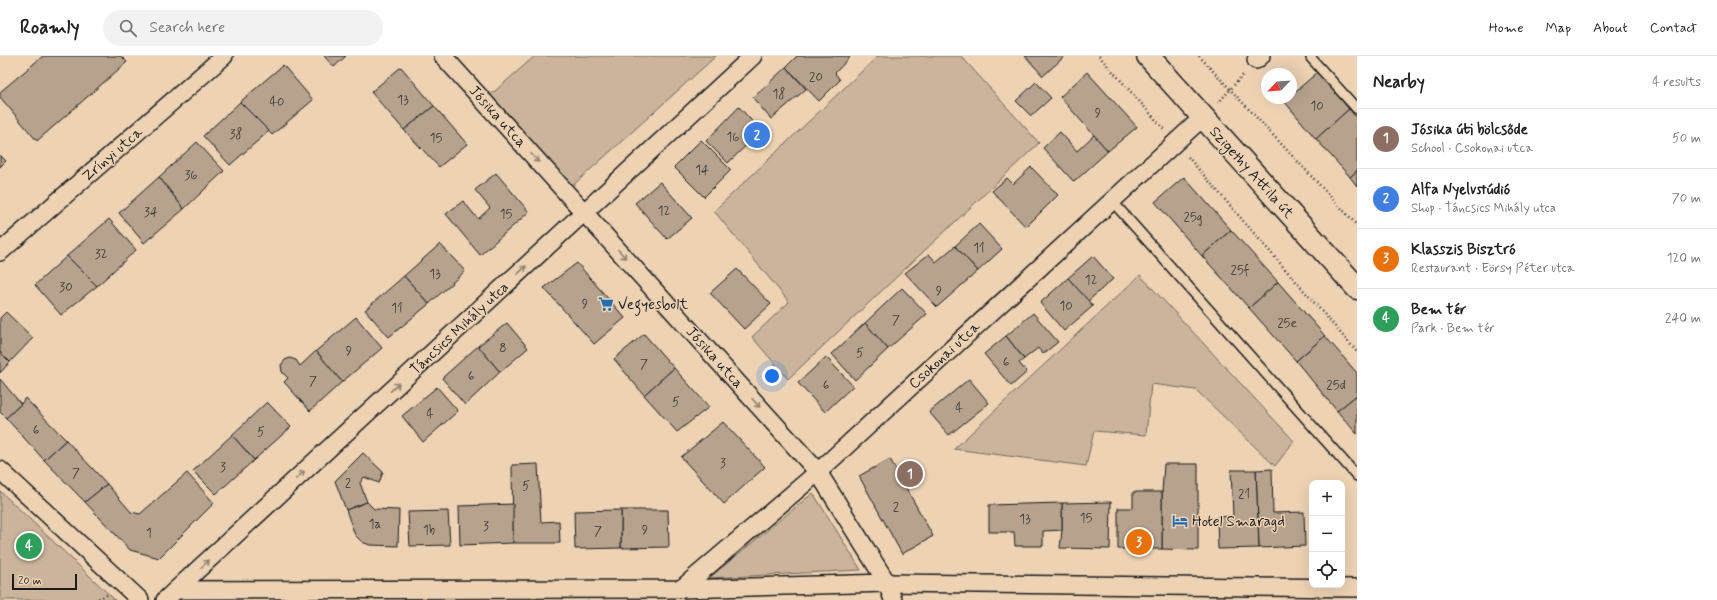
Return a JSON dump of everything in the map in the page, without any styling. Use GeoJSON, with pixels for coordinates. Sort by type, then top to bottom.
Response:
{"type":"FeatureCollection","features":[{"type":"Feature","properties":{"kind":"street","name":"Zrínyi utca"},"geometry":{"type":"LineString","coordinates":[[0,252],[224,56]]}},
{"type":"Feature","properties":{"kind":"street","name":"Jósika utca"},"geometry":{"type":"LineString","coordinates":[[443,56],[818,472],[887,583],[893,600]]}},
{"type":"Feature","properties":{"kind":"street","name":"Táncsics Mihály utca"},"geometry":{"type":"LineString","coordinates":[[171,595],[753,56]]}},
{"type":"Feature","properties":{"kind":"street","name":"Szigethy Attila út"},"geometry":{"type":"LineString","coordinates":[[1148,56],[1357,288]]}},
{"type":"Feature","properties":{"kind":"street","name":"Csokonai utca"},"geometry":{"type":"LineString","coordinates":[[681,589],[818,472],[1203,118]]}},
{"type":"Feature","properties":{"kind":"street"},"geometry":{"type":"LineString","coordinates":[[0,470],[140,600]]}},
{"type":"Feature","properties":{"kind":"street"},"geometry":{"type":"LineString","coordinates":[[171,595],[681,589],[887,583],[1357,588]]}},
{"type":"Feature","properties":{"kind":"lane"},"geometry":{"type":"LineString","coordinates":[[1311,58],[1357,109]]}},
{"type":"Feature","properties":{"kind":"lane"},"geometry":{"type":"LineString","coordinates":[[1112,201],[1357,476]]}},
{"type":"Feature","properties":{"kind":"path"},"geometry":{"type":"LineString","coordinates":[[1099,56],[1176,142],[1357,352]]}},
{"type":"Feature","properties":{"kind":"path"},"geometry":{"type":"LineString","coordinates":[[1199,56],[1230,91],[1357,225]]}},
{"type":"Feature","properties":{"kind":"path"},"geometry":{"type":"LineString","coordinates":[[1203,118],[1230,91],[1259,58]]}},
{"type":"Feature","properties":{"kind":"shaded area"},"geometry":{"type":"Polygon","coordinates":[[[535,56],[716,56],[570,188],[487,98],[535,56]]]}},
{"type":"Feature","properties":{"kind":"shaded area"},"geometry":{"type":"Polygon","coordinates":[[[878,56],[961,56],[1039,143],[788,379],[752,337],[789,302],[714,211],[878,56]]]}},
{"type":"Feature","properties":{"kind":"shaded area"},"geometry":{"type":"Polygon","coordinates":[[[1140,275],[1294,441],[1275,466],[1196,390],[1151,384],[1146,435],[1094,431],[1086,466],[954,449],[1140,275]]]}},
{"type":"Feature","properties":{"kind":"shaded area"},"geometry":{"type":"Polygon","coordinates":[[[0,491],[115,600],[0,600],[0,491]]]}},
{"type":"Feature","properties":{"kind":"shaded area"},"geometry":{"type":"Polygon","coordinates":[[[813,493],[861,570],[709,578],[813,493]]]}},
{"type":"Feature","properties":{"kind":"building"},"geometry":{"type":"Polygon","coordinates":[[[43,56],[121,56],[127,62],[37,141],[0,97],[0,92],[43,56]]]}},
{"type":"Feature","properties":{"kind":"building"},"geometry":{"type":"Polygon","coordinates":[[[324,56],[346,56],[334,67],[324,56]]]}},
{"type":"Feature","properties":{"kind":"building"},"geometry":{"type":"Polygon","coordinates":[[[797,56],[850,57],[835,73],[840,80],[819,101],[786,67],[797,56]]]}},
{"type":"Feature","properties":{"kind":"building"},"geometry":{"type":"Polygon","coordinates":[[[1025,56],[1065,56],[1043,76],[1025,56]]]}},
{"type":"Feature","properties":{"kind":"building"},"geometry":{"type":"Polygon","coordinates":[[[283,65],[313,100],[272,135],[240,102],[283,65]]]}},
{"type":"Feature","properties":{"kind":"building"},"geometry":{"type":"Polygon","coordinates":[[[401,67],[434,106],[404,130],[371,92],[401,67]]]}},
{"type":"Feature","properties":{"kind":"building"},"geometry":{"type":"Polygon","coordinates":[[[786,67],[806,89],[771,119],[753,98],[786,67]]]}},
{"type":"Feature","properties":{"kind":"building"},"geometry":{"type":"Polygon","coordinates":[[[1087,72],[1137,127],[1108,151],[1060,97],[1087,72]]]}},
{"type":"Feature","properties":{"kind":"building"},"geometry":{"type":"Polygon","coordinates":[[[1318,72],[1349,109],[1316,139],[1287,104],[1297,104],[1297,90],[1318,72]]]}},
{"type":"Feature","properties":{"kind":"building"},"geometry":{"type":"Polygon","coordinates":[[[1036,82],[1051,98],[1031,116],[1016,101],[1036,82]]]}},
{"type":"Feature","properties":{"kind":"building"},"geometry":{"type":"Polygon","coordinates":[[[240,102],[269,131],[230,165],[203,136],[240,102]]]}},
{"type":"Feature","properties":{"kind":"building"},"geometry":{"type":"Polygon","coordinates":[[[434,106],[467,144],[439,167],[404,130],[434,106]]]}},
{"type":"Feature","properties":{"kind":"building"},"geometry":{"type":"Polygon","coordinates":[[[739,107],[761,131],[728,163],[706,141],[739,107]]]}},
{"type":"Feature","properties":{"kind":"building"},"geometry":{"type":"Polygon","coordinates":[[[1349,109],[1357,118],[1357,171],[1350,177],[1316,139],[1349,109]]]}},
{"type":"Feature","properties":{"kind":"building"},"geometry":{"type":"Polygon","coordinates":[[[1060,132],[1077,151],[1094,135],[1108,151],[1074,182],[1043,148],[1060,132]]]}},
{"type":"Feature","properties":{"kind":"building"},"geometry":{"type":"Polygon","coordinates":[[[701,140],[731,170],[704,197],[674,167],[701,140]]]}},
{"type":"Feature","properties":{"kind":"building"},"geometry":{"type":"Polygon","coordinates":[[[197,142],[224,171],[184,209],[159,177],[197,142]]]}},
{"type":"Feature","properties":{"kind":"building"},"geometry":{"type":"Polygon","coordinates":[[[0,155],[6,161],[0,167],[0,155]]]}},
{"type":"Feature","properties":{"kind":"building"},"geometry":{"type":"Polygon","coordinates":[[[1031,167],[1058,195],[1026,227],[992,191],[1007,178],[1013,184],[1031,167]]]}},
{"type":"Feature","properties":{"kind":"building"},"geometry":{"type":"Polygon","coordinates":[[[1357,171],[1357,186],[1350,177],[1357,171]]]}},
{"type":"Feature","properties":{"kind":"building"},"geometry":{"type":"Polygon","coordinates":[[[496,173],[529,212],[480,255],[446,214],[463,201],[478,219],[490,208],[475,190],[496,173]]]}},
{"type":"Feature","properties":{"kind":"building"},"geometry":{"type":"Polygon","coordinates":[[[159,177],[184,209],[144,243],[119,213],[159,177]]]}},
{"type":"Feature","properties":{"kind":"building"},"geometry":{"type":"Polygon","coordinates":[[[1184,177],[1231,230],[1202,256],[1155,202],[1184,177]]]}},
{"type":"Feature","properties":{"kind":"building"},"geometry":{"type":"Polygon","coordinates":[[[660,182],[692,218],[667,239],[635,203],[660,182]]]}},
{"type":"Feature","properties":{"kind":"building"},"geometry":{"type":"Polygon","coordinates":[[[109,219],[136,250],[97,286],[67,256],[109,219]]]}},
{"type":"Feature","properties":{"kind":"building"},"geometry":{"type":"Polygon","coordinates":[[[979,224],[1002,249],[978,271],[955,246],[979,224]]]}},
{"type":"Feature","properties":{"kind":"building"},"geometry":{"type":"Polygon","coordinates":[[[1231,230],[1278,282],[1249,308],[1202,256],[1231,230]]]}},
{"type":"Feature","properties":{"kind":"building"},"geometry":{"type":"Polygon","coordinates":[[[440,244],[465,271],[429,304],[404,276],[440,244]]]}},
{"type":"Feature","properties":{"kind":"building"},"geometry":{"type":"Polygon","coordinates":[[[955,246],[978,271],[937,307],[905,273],[929,254],[936,262],[955,246]]]}},
{"type":"Feature","properties":{"kind":"building"},"geometry":{"type":"Polygon","coordinates":[[[67,256],[97,286],[61,315],[35,285],[67,256]]]}},
{"type":"Feature","properties":{"kind":"building"},"geometry":{"type":"Polygon","coordinates":[[[1093,256],[1113,279],[1088,301],[1068,278],[1093,256]]]}},
{"type":"Feature","properties":{"kind":"building"},"geometry":{"type":"Polygon","coordinates":[[[577,263],[625,318],[594,344],[544,288],[577,263]]]}},
{"type":"Feature","properties":{"kind":"building"},"geometry":{"type":"Polygon","coordinates":[[[737,269],[771,304],[744,329],[710,293],[737,269]]]}},
{"type":"Feature","properties":{"kind":"building"},"geometry":{"type":"Polygon","coordinates":[[[404,276],[429,304],[389,337],[365,310],[404,276]]]}},
{"type":"Feature","properties":{"kind":"building"},"geometry":{"type":"Polygon","coordinates":[[[1068,278],[1093,306],[1064,331],[1040,303],[1068,278]]]}},
{"type":"Feature","properties":{"kind":"building"},"geometry":{"type":"Polygon","coordinates":[[[1278,282],[1325,336],[1296,361],[1249,308],[1278,282]]]}},
{"type":"Feature","properties":{"kind":"building"},"geometry":{"type":"Polygon","coordinates":[[[902,288],[927,314],[888,349],[865,323],[902,288]]]}},
{"type":"Feature","properties":{"kind":"building"},"geometry":{"type":"Polygon","coordinates":[[[6,312],[33,338],[10,362],[0,352],[0,318],[6,312]]]}},
{"type":"Feature","properties":{"kind":"building"},"geometry":{"type":"Polygon","coordinates":[[[1033,313],[1058,342],[1043,354],[1038,348],[1024,359],[1006,336],[1033,313]]]}},
{"type":"Feature","properties":{"kind":"building"},"geometry":{"type":"Polygon","coordinates":[[[356,317],[382,348],[342,382],[316,351],[356,317]]]}},
{"type":"Feature","properties":{"kind":"building"},"geometry":{"type":"Polygon","coordinates":[[[507,323],[528,348],[500,372],[478,346],[507,323]]]}},
{"type":"Feature","properties":{"kind":"building"},"geometry":{"type":"Polygon","coordinates":[[[865,323],[888,349],[855,380],[832,354],[865,323]]]}},
{"type":"Feature","properties":{"kind":"building"},"geometry":{"type":"Polygon","coordinates":[[[644,334],[674,368],[644,395],[614,359],[644,334]]]}},
{"type":"Feature","properties":{"kind":"building"},"geometry":{"type":"Polygon","coordinates":[[[1006,336],[1024,359],[1019,363],[1027,372],[1011,386],[984,354],[1006,336]]]}},
{"type":"Feature","properties":{"kind":"building"},"geometry":{"type":"Polygon","coordinates":[[[1325,336],[1357,373],[1357,395],[1337,411],[1296,361],[1325,336]]]}},
{"type":"Feature","properties":{"kind":"building"},"geometry":{"type":"Polygon","coordinates":[[[478,346],[500,372],[465,405],[442,378],[478,346]]]}},
{"type":"Feature","properties":{"kind":"building"},"geometry":{"type":"Polygon","coordinates":[[[316,351],[342,382],[310,411],[284,382],[288,378],[282,372],[281,365],[285,360],[290,358],[296,360],[300,366],[316,351]]]}},
{"type":"Feature","properties":{"kind":"building"},"geometry":{"type":"Polygon","coordinates":[[[0,352],[10,362],[0,373],[0,352]]]}},
{"type":"Feature","properties":{"kind":"building"},"geometry":{"type":"Polygon","coordinates":[[[826,357],[853,386],[825,412],[798,383],[826,357]]]}},
{"type":"Feature","properties":{"kind":"building"},"geometry":{"type":"Polygon","coordinates":[[[674,368],[709,407],[677,432],[644,395],[674,368]]]}},
{"type":"Feature","properties":{"kind":"building"},"geometry":{"type":"Polygon","coordinates":[[[0,379],[21,404],[6,418],[0,412],[0,379]]]}},
{"type":"Feature","properties":{"kind":"building"},"geometry":{"type":"Polygon","coordinates":[[[969,379],[989,403],[949,435],[929,412],[969,379]]]}},
{"type":"Feature","properties":{"kind":"building"},"geometry":{"type":"Polygon","coordinates":[[[437,387],[458,411],[423,442],[402,416],[437,387]]]}},
{"type":"Feature","properties":{"kind":"building"},"geometry":{"type":"Polygon","coordinates":[[[1357,395],[1357,434],[1337,411],[1357,395]]]}},
{"type":"Feature","properties":{"kind":"building"},"geometry":{"type":"Polygon","coordinates":[[[25,398],[66,440],[44,460],[6,418],[21,404],[25,398]]]}},
{"type":"Feature","properties":{"kind":"building"},"geometry":{"type":"Polygon","coordinates":[[[267,402],[291,427],[254,460],[232,435],[267,402]]]}},
{"type":"Feature","properties":{"kind":"building"},"geometry":{"type":"Polygon","coordinates":[[[723,422],[765,467],[724,504],[681,457],[723,422]]]}},
{"type":"Feature","properties":{"kind":"building"},"geometry":{"type":"Polygon","coordinates":[[[232,435],[254,460],[216,494],[193,471],[232,435]]]}},
{"type":"Feature","properties":{"kind":"building"},"geometry":{"type":"Polygon","coordinates":[[[66,440],[107,484],[85,502],[44,460],[66,440]]]}},
{"type":"Feature","properties":{"kind":"building"},"geometry":{"type":"Polygon","coordinates":[[[363,453],[383,472],[379,483],[364,477],[360,483],[367,502],[346,510],[335,481],[363,453]]]}},
{"type":"Feature","properties":{"kind":"building"},"geometry":{"type":"Polygon","coordinates":[[[890,459],[933,536],[902,554],[859,476],[890,459]]]}},
{"type":"Feature","properties":{"kind":"building"},"geometry":{"type":"Polygon","coordinates":[[[538,464],[541,522],[559,521],[560,543],[513,543],[512,465],[538,464]]]}},
{"type":"Feature","properties":{"kind":"building","name":"Hotel Smaragd"},"geometry":{"type":"Polygon","coordinates":[[[1164,464],[1198,464],[1198,550],[1162,549],[1162,492],[1164,464]]]}},
{"type":"Feature","properties":{"kind":"building"},"geometry":{"type":"Polygon","coordinates":[[[1272,469],[1273,513],[1304,512],[1305,546],[1259,548],[1256,470],[1272,469]]]}},
{"type":"Feature","properties":{"kind":"building"},"geometry":{"type":"Polygon","coordinates":[[[1231,470],[1256,470],[1259,548],[1218,549],[1217,517],[1233,516],[1231,470]]]}},
{"type":"Feature","properties":{"kind":"building"},"geometry":{"type":"Polygon","coordinates":[[[187,473],[214,503],[159,558],[130,550],[85,502],[107,484],[131,512],[140,514],[187,473]]]}},
{"type":"Feature","properties":{"kind":"building"},"geometry":{"type":"Polygon","coordinates":[[[1133,492],[1162,492],[1162,549],[1118,549],[1118,508],[1133,508],[1133,492]]]}},
{"type":"Feature","properties":{"kind":"building"},"geometry":{"type":"Polygon","coordinates":[[[367,502],[374,509],[399,510],[398,546],[370,545],[362,542],[355,535],[346,510],[367,502]]]}},
{"type":"Feature","properties":{"kind":"building"},"geometry":{"type":"Polygon","coordinates":[[[1111,502],[1110,549],[1060,548],[1062,503],[1111,502]]]}},
{"type":"Feature","properties":{"kind":"building"},"geometry":{"type":"Polygon","coordinates":[[[1062,503],[1062,530],[1043,531],[1043,546],[1015,546],[1014,532],[989,532],[989,505],[1062,503]]]}},
{"type":"Feature","properties":{"kind":"building"},"geometry":{"type":"Polygon","coordinates":[[[513,504],[513,543],[460,545],[459,506],[513,504]]]}},
{"type":"Feature","properties":{"kind":"building"},"geometry":{"type":"Polygon","coordinates":[[[621,510],[668,510],[669,547],[621,548],[621,510]]]}},
{"type":"Feature","properties":{"kind":"building"},"geometry":{"type":"Polygon","coordinates":[[[621,510],[621,548],[575,549],[574,511],[621,510]]]}},
{"type":"Feature","properties":{"kind":"building"},"geometry":{"type":"Polygon","coordinates":[[[448,511],[450,545],[410,546],[408,512],[448,511]]]}},
{"type":"Feature","properties":{"kind":"place","name":"Alfa Nyelvstúdió"},"geometry":{"type":"Point","coordinates":[757,135]}},
{"type":"Feature","properties":{"kind":"place","name":"Vegyesbolt"},"geometry":{"type":"Point","coordinates":[606,304]}},
{"type":"Feature","properties":{"kind":"place","name":"Jósika úti bölcsőde"},"geometry":{"type":"Point","coordinates":[910,474]}},
{"type":"Feature","properties":{"kind":"place","name":"Hotel Smaragd"},"geometry":{"type":"Point","coordinates":[1180,521]}},
{"type":"Feature","properties":{"kind":"place","name":"Klasszis Bisztró"},"geometry":{"type":"Point","coordinates":[1139,542]}},
{"type":"Feature","properties":{"kind":"place","name":"Bem tér"},"geometry":{"type":"Point","coordinates":[29,546]}}]}
